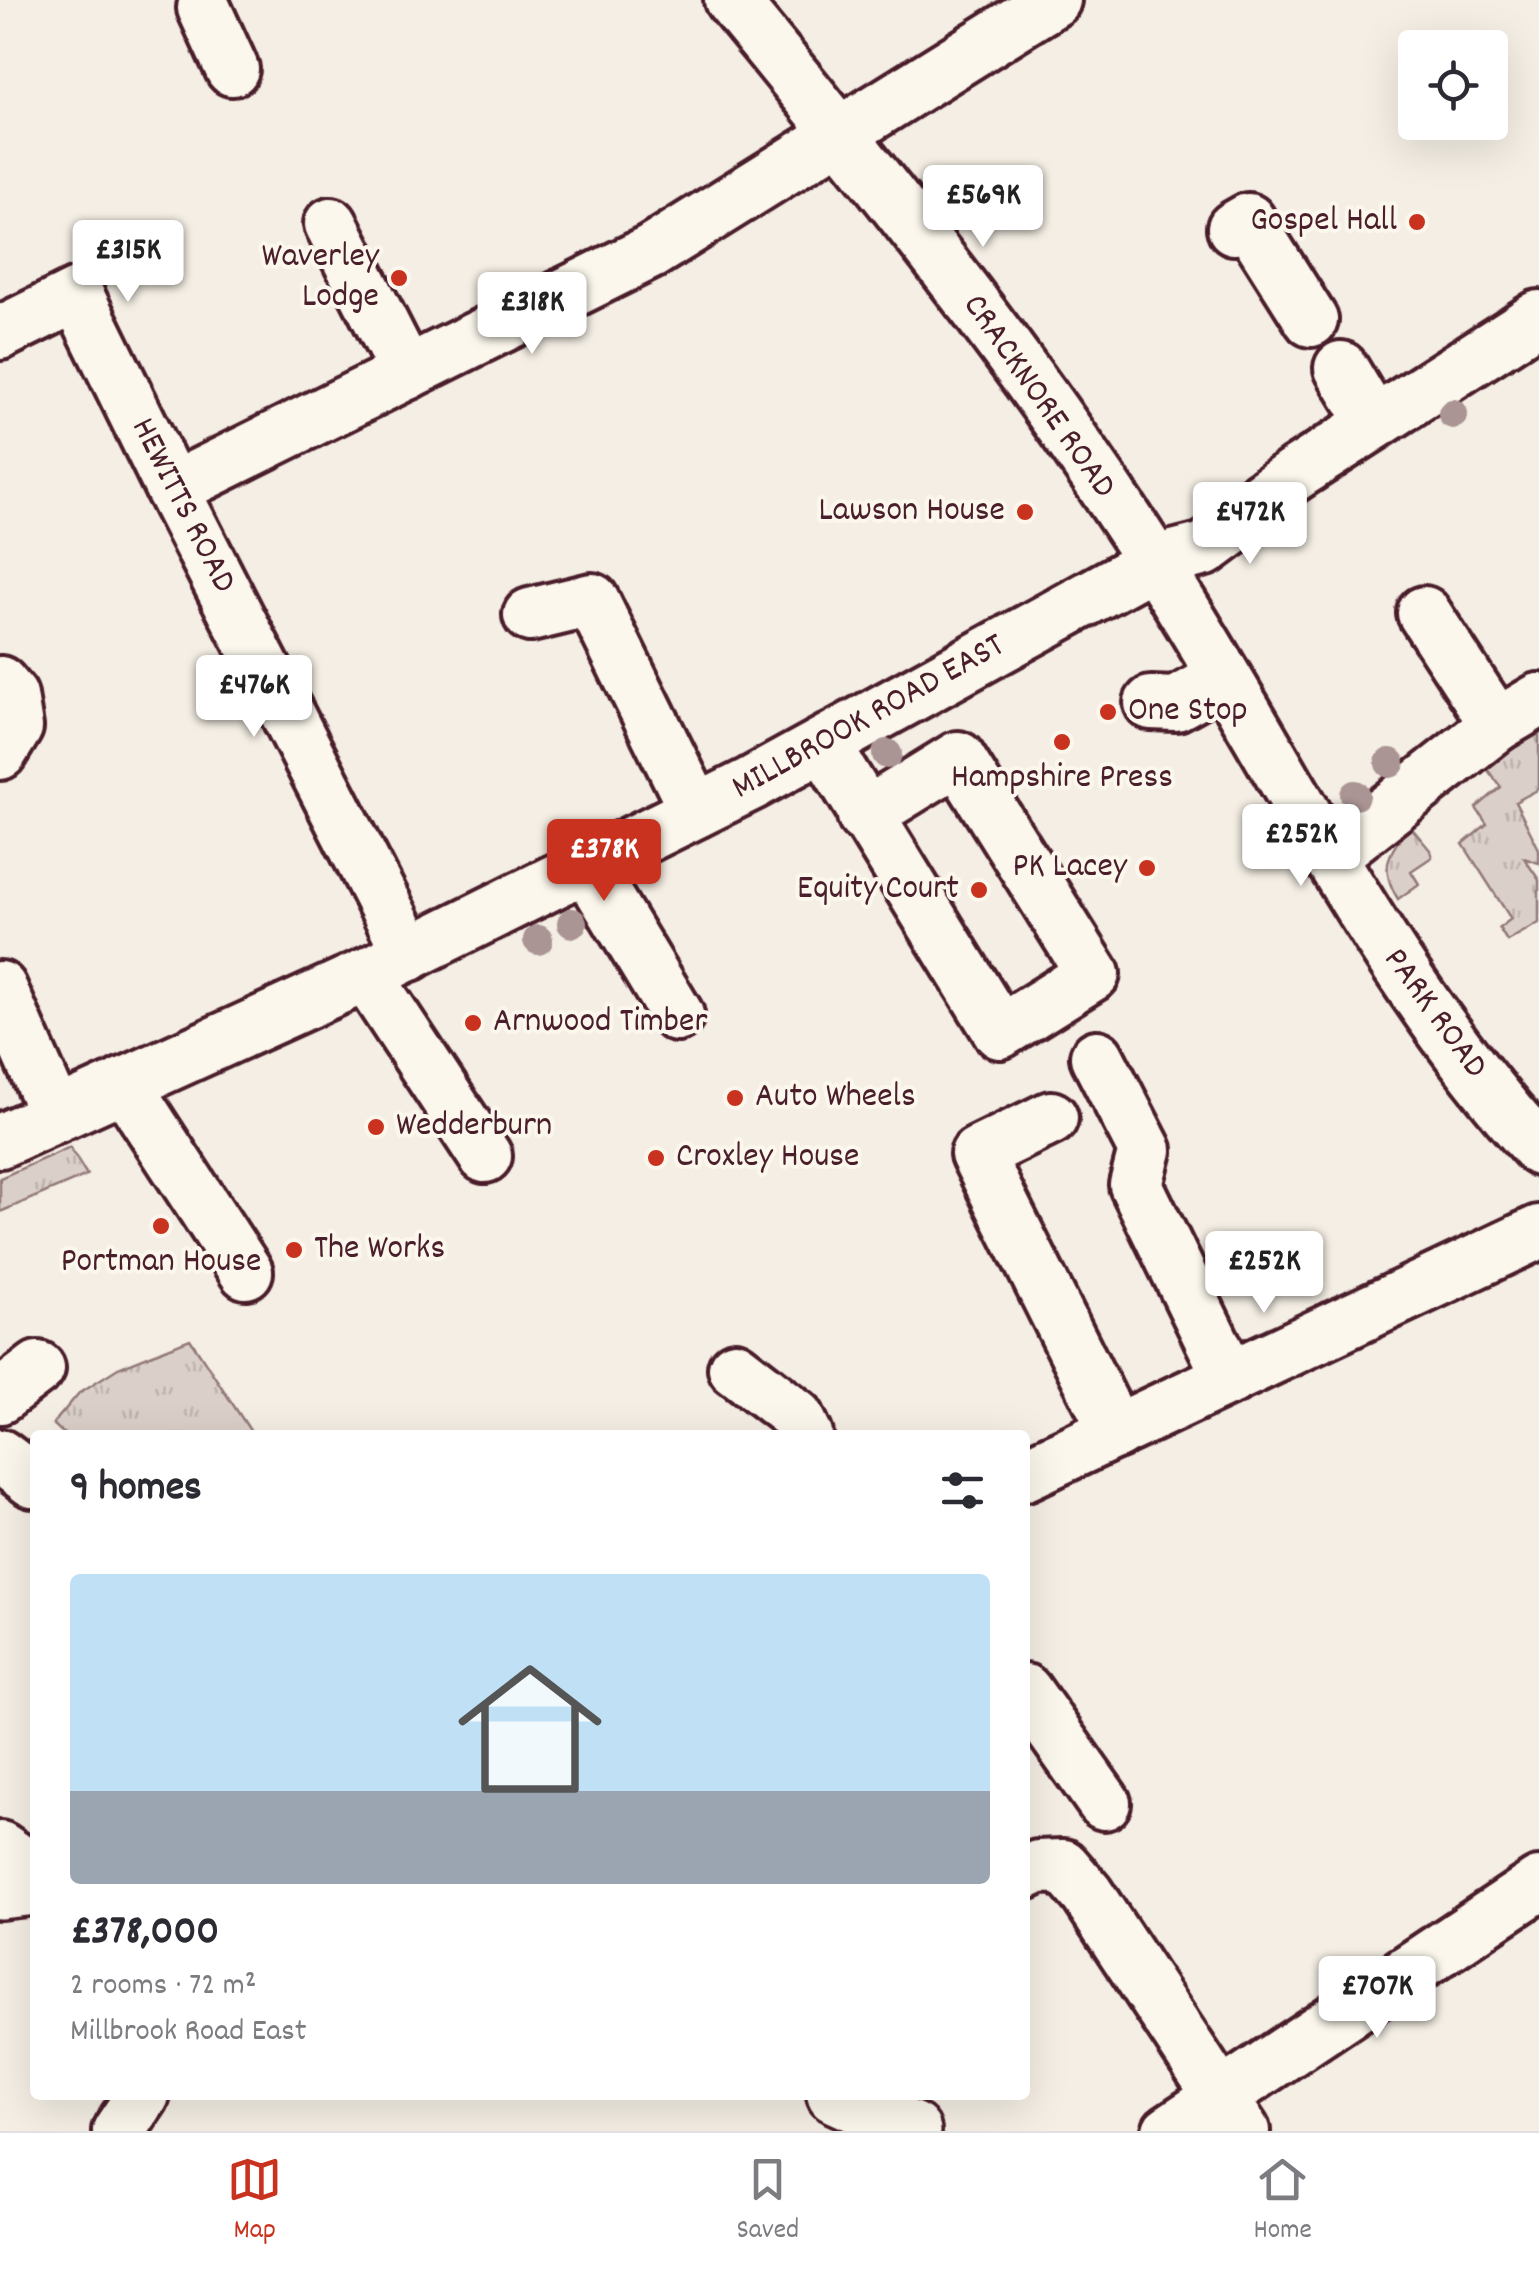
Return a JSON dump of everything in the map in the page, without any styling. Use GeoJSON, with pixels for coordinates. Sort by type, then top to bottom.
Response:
{"type":"FeatureCollection","features":[{"type":"Feature","properties":{"kind":"main road"},"geometry":{"type":"LineString","coordinates":[[0,1890],[30,1887]]}},
{"type":"Feature","properties":{"kind":"main road"},"geometry":{"type":"LineString","coordinates":[[849,2100],[913,2131]]}},
{"type":"Feature","properties":{"kind":"street","name":"CRACKNORE ROAD"},"geometry":{"type":"LineString","coordinates":[[732,0],[842,134],[998,336],[1154,562]]}},
{"type":"Feature","properties":{"kind":"street"},"geometry":{"type":"LineString","coordinates":[[172,488],[651,252],[1054,0]]}},
{"type":"Feature","properties":{"kind":"street"},"geometry":{"type":"LineString","coordinates":[[204,8],[232,69]]}},
{"type":"Feature","properties":{"kind":"street"},"geometry":{"type":"LineString","coordinates":[[1234,228],[1248,220],[1311,320]]}},
{"type":"Feature","properties":{"kind":"street"},"geometry":{"type":"LineString","coordinates":[[331,224],[406,373]]}},
{"type":"Feature","properties":{"kind":"street","name":"HEWITTS ROAD"},"geometry":{"type":"LineString","coordinates":[[0,333],[77,294],[172,488],[388,964],[485,1156]]}},
{"type":"Feature","properties":{"kind":"street","name":"MILLBROOK ROAD EAST"},"geometry":{"type":"LineString","coordinates":[[0,1140],[388,964],[824,745],[973,680],[1154,562],[1204,549],[1232,530],[1240,513],[1539,317]]}},
{"type":"Feature","properties":{"kind":"street"},"geometry":{"type":"LineString","coordinates":[[1341,368],[1374,424]]}},
{"type":"Feature","properties":{"kind":"street","name":"PARK ROAD"},"geometry":{"type":"LineString","coordinates":[[1154,562],[1412,989],[1539,1150]]}},
{"type":"Feature","properties":{"kind":"street"},"geometry":{"type":"LineString","coordinates":[[530,615],[592,600],[696,812]]}},
{"type":"Feature","properties":{"kind":"street"},"geometry":{"type":"LineString","coordinates":[[1329,857],[1518,712],[1424,613]]}},
{"type":"Feature","properties":{"kind":"street"},"geometry":{"type":"LineString","coordinates":[[1151,703],[1176,704],[1223,678]]}},
{"type":"Feature","properties":{"kind":"street"},"geometry":{"type":"LineString","coordinates":[[0,683],[11,696],[16,727],[0,753]]}},
{"type":"Feature","properties":{"kind":"street"},"geometry":{"type":"LineString","coordinates":[[824,745],[864,816],[1000,1032],[1093,974],[958,758],[864,816]]}},
{"type":"Feature","properties":{"kind":"street"},"geometry":{"type":"LineString","coordinates":[[587,866],[677,1016]]}},
{"type":"Feature","properties":{"kind":"street"},"geometry":{"type":"LineString","coordinates":[[0,988],[56,1115]]}},
{"type":"Feature","properties":{"kind":"street"},"geometry":{"type":"LineString","coordinates":[[1097,1057],[1145,1150],[1136,1185],[1230,1378]]}},
{"type":"Feature","properties":{"kind":"street"},"geometry":{"type":"LineString","coordinates":[[124,1084],[246,1272]]}},
{"type":"Feature","properties":{"kind":"street"},"geometry":{"type":"LineString","coordinates":[[1051,1118],[978,1154],[1116,1432]]}},
{"type":"Feature","properties":{"kind":"street"},"geometry":{"type":"LineString","coordinates":[[1030,1472],[1539,1232]]}},
{"type":"Feature","properties":{"kind":"street"},"geometry":{"type":"LineString","coordinates":[[735,1368],[797,1416],[804,1430]]}},
{"type":"Feature","properties":{"kind":"street"},"geometry":{"type":"LineString","coordinates":[[1030,1698],[1104,1804]]}},
{"type":"Feature","properties":{"kind":"street"},"geometry":{"type":"LineString","coordinates":[[0,1848],[30,1869]]}},
{"type":"Feature","properties":{"kind":"street"},"geometry":{"type":"LineString","coordinates":[[1030,1871],[1064,1866],[1166,2009],[1232,2114]]}},
{"type":"Feature","properties":{"kind":"street"},"geometry":{"type":"LineString","coordinates":[[1169,2131],[1232,2114],[1539,1884]]}},
{"type":"Feature","properties":{"kind":"street"},"geometry":{"type":"LineString","coordinates":[[118,2131],[140,2100]]}},
{"type":"Feature","properties":{"kind":"green space"},"geometry":{"type":"Polygon","coordinates":[[[1539,724],[1539,789],[1515,802],[1539,849],[1539,863],[1524,858],[1539,880],[1539,923],[1507,941],[1499,928],[1511,919],[1463,844],[1487,824],[1476,808],[1501,787],[1483,764],[1539,724]]]}},
{"type":"Feature","properties":{"kind":"green space"},"geometry":{"type":"Polygon","coordinates":[[[1410,826],[1432,857],[1411,871],[1419,884],[1398,899],[1387,869],[1396,844],[1410,826]]]}},
{"type":"Feature","properties":{"kind":"green space"},"geometry":{"type":"Polygon","coordinates":[[[70,1147],[87,1175],[0,1212],[0,1178],[70,1147]]]}},
{"type":"Feature","properties":{"kind":"green space"},"geometry":{"type":"Polygon","coordinates":[[[190,1339],[250,1430],[60,1430],[53,1424],[79,1393],[118,1368],[190,1339]]]}},
{"type":"Feature","properties":{"kind":"place","name":"Gospel Hall"},"geometry":{"type":"Point","coordinates":[1417,222]}},
{"type":"Feature","properties":{"kind":"place","name":"Waverley Lodge"},"geometry":{"type":"Point","coordinates":[399,278]}},
{"type":"Feature","properties":{"kind":"place","name":"Lawson House"},"geometry":{"type":"Point","coordinates":[1025,512]}},
{"type":"Feature","properties":{"kind":"place","name":"One Stop"},"geometry":{"type":"Point","coordinates":[1108,712]}},
{"type":"Feature","properties":{"kind":"place","name":"Hampshire Press"},"geometry":{"type":"Point","coordinates":[1062,742]}},
{"type":"Feature","properties":{"kind":"place","name":"PK Lacey"},"geometry":{"type":"Point","coordinates":[1147,868]}},
{"type":"Feature","properties":{"kind":"place","name":"Equity Court"},"geometry":{"type":"Point","coordinates":[979,890]}},
{"type":"Feature","properties":{"kind":"place","name":"Arnwood Timber"},"geometry":{"type":"Point","coordinates":[473,1023]}},
{"type":"Feature","properties":{"kind":"place","name":"Auto Wheels"},"geometry":{"type":"Point","coordinates":[735,1098]}},
{"type":"Feature","properties":{"kind":"place","name":"Wedderburn"},"geometry":{"type":"Point","coordinates":[376,1127]}},
{"type":"Feature","properties":{"kind":"place","name":"Croxley House"},"geometry":{"type":"Point","coordinates":[656,1158]}},
{"type":"Feature","properties":{"kind":"place","name":"Portman House"},"geometry":{"type":"Point","coordinates":[161,1226]}},
{"type":"Feature","properties":{"kind":"place","name":"The Works"},"geometry":{"type":"Point","coordinates":[294,1250]}}]}
